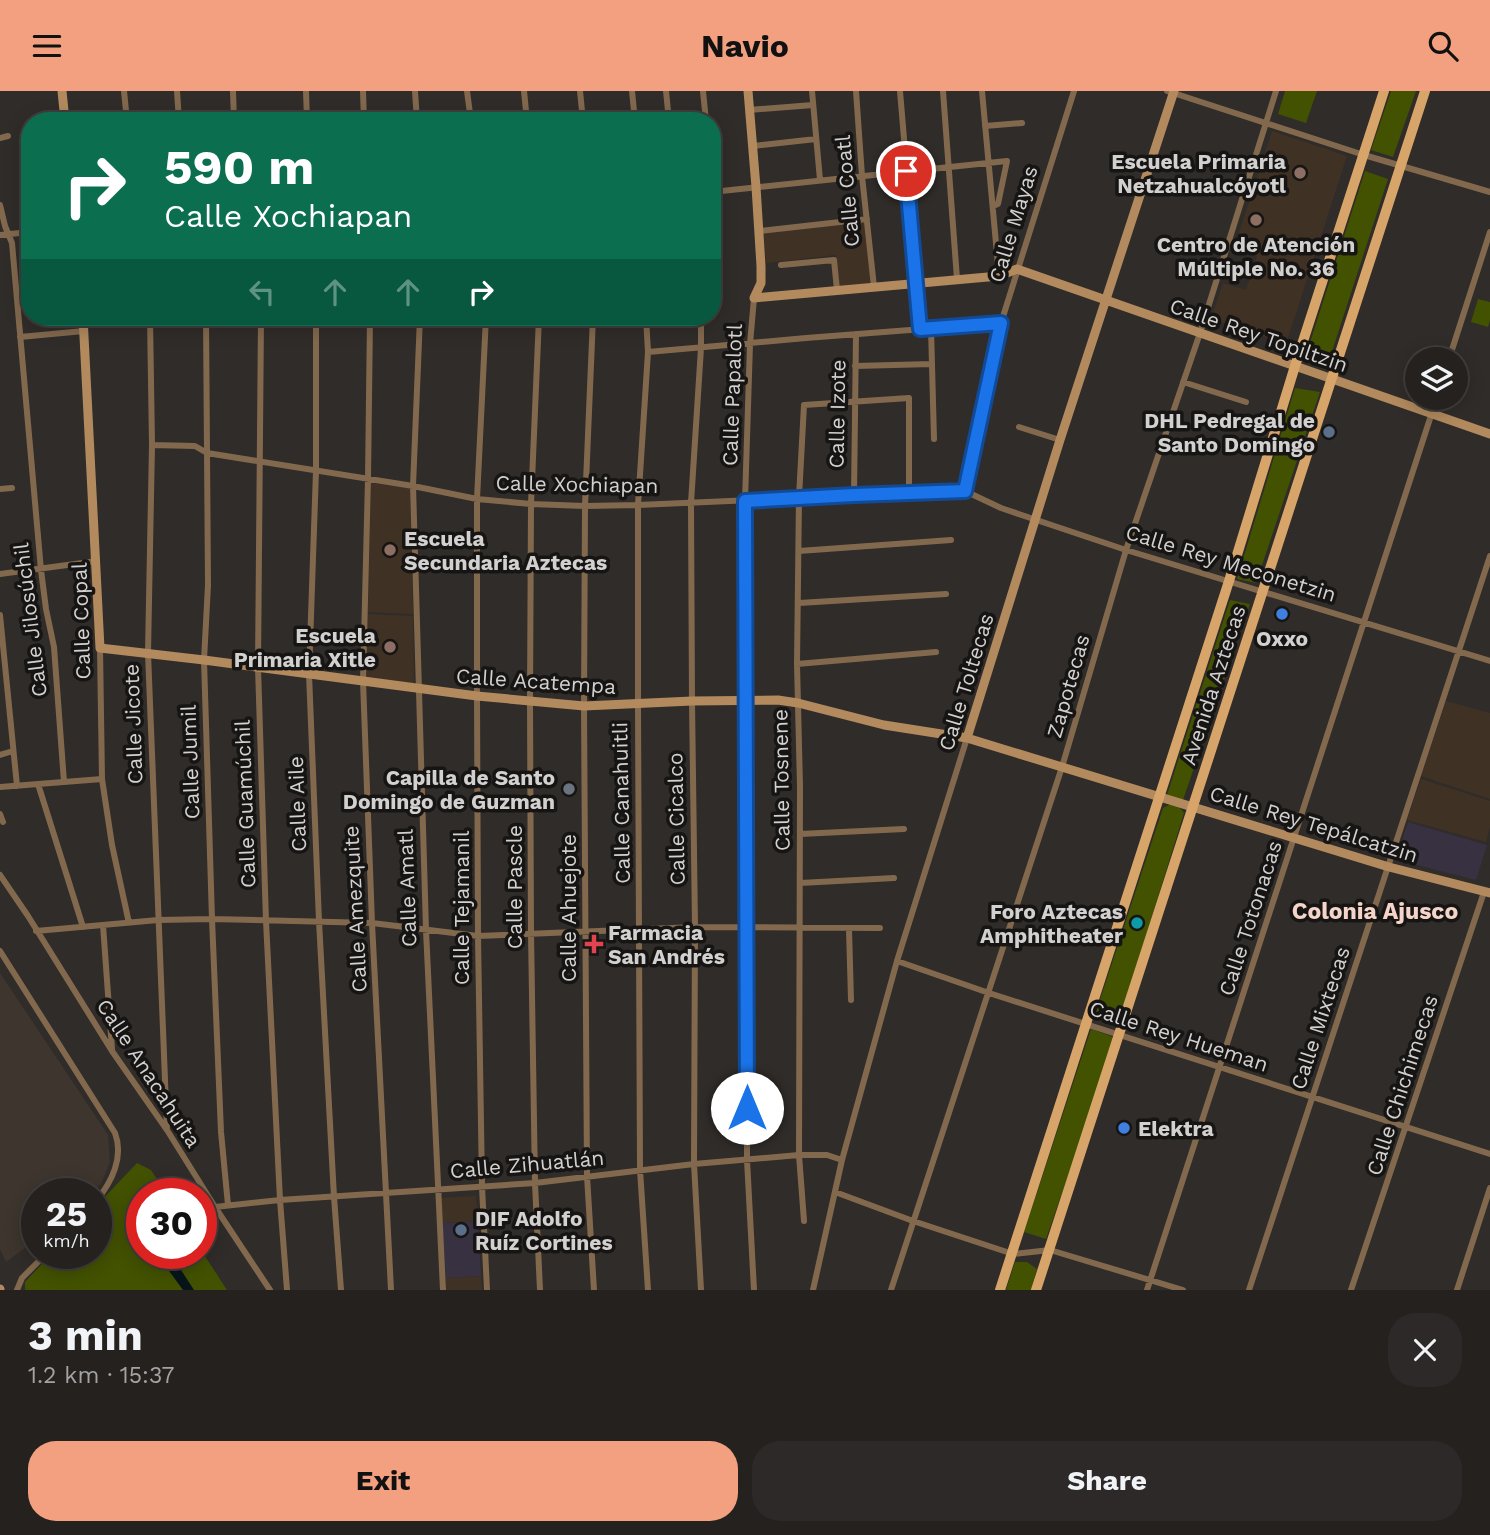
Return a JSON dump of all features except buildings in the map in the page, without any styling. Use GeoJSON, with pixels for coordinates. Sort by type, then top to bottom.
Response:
{"type":"FeatureCollection","features":[{"type":"Feature","properties":{"kind":"main road","name":"Avenida Aztecas"},"geometry":{"type":"LineString","coordinates":[[1000,1290],[1384,91]]}},
{"type":"Feature","properties":{"kind":"main road","name":"Avenida Aztecas"},"geometry":{"type":"LineString","coordinates":[[1036,1290],[1425,91]]}},
{"type":"Feature","properties":{"kind":"street"},"geometry":{"type":"LineString","coordinates":[[62,91],[64,112]]}},
{"type":"Feature","properties":{"kind":"street"},"geometry":{"type":"LineString","coordinates":[[124,91],[126,112]]}},
{"type":"Feature","properties":{"kind":"street"},"geometry":{"type":"LineString","coordinates":[[177,91],[178,112]]}},
{"type":"Feature","properties":{"kind":"street"},"geometry":{"type":"LineString","coordinates":[[233,91],[234,112]]}},
{"type":"Feature","properties":{"kind":"street"},"geometry":{"type":"LineString","coordinates":[[306,91],[307,112]]}},
{"type":"Feature","properties":{"kind":"street"},"geometry":{"type":"LineString","coordinates":[[363,91],[364,112]]}},
{"type":"Feature","properties":{"kind":"street"},"geometry":{"type":"LineString","coordinates":[[415,91],[416,112]]}},
{"type":"Feature","properties":{"kind":"street"},"geometry":{"type":"LineString","coordinates":[[467,91],[470,112]]}},
{"type":"Feature","properties":{"kind":"street"},"geometry":{"type":"LineString","coordinates":[[524,91],[526,112]]}},
{"type":"Feature","properties":{"kind":"street"},"geometry":{"type":"LineString","coordinates":[[580,91],[582,112]]}},
{"type":"Feature","properties":{"kind":"street"},"geometry":{"type":"LineString","coordinates":[[632,91],[634,112]]}},
{"type":"Feature","properties":{"kind":"street"},"geometry":{"type":"LineString","coordinates":[[666,91],[668,112]]}},
{"type":"Feature","properties":{"kind":"street"},"geometry":{"type":"LineString","coordinates":[[703,91],[705,112]]}},
{"type":"Feature","properties":{"kind":"street","name":"Calle Papalotl"},"geometry":{"type":"LineString","coordinates":[[748,91],[761,283],[754,298],[750,344],[745,501],[747,1160],[754,1290]]}},
{"type":"Feature","properties":{"kind":"street"},"geometry":{"type":"LineString","coordinates":[[811,91],[820,180]]}},
{"type":"Feature","properties":{"kind":"street","name":"Calle Coatl"},"geometry":{"type":"LineString","coordinates":[[856,91],[874,287]]}},
{"type":"Feature","properties":{"kind":"street"},"geometry":{"type":"LineString","coordinates":[[900,91],[920,329]]}},
{"type":"Feature","properties":{"kind":"street"},"geometry":{"type":"LineString","coordinates":[[943,91],[957,279]]}},
{"type":"Feature","properties":{"kind":"street"},"geometry":{"type":"LineString","coordinates":[[982,91],[999,276]]}},
{"type":"Feature","properties":{"kind":"street","name":"Calle Mayas"},"geometry":{"type":"LineString","coordinates":[[965,491],[1001,323],[1074,91]]}},
{"type":"Feature","properties":{"kind":"street","name":"Zapotecas"},"geometry":{"type":"LineString","coordinates":[[891,1290],[1062,767],[1126,549],[1200,333],[1276,91]]}},
{"type":"Feature","properties":{"kind":"street"},"geometry":{"type":"LineString","coordinates":[[1171,92],[1364,155],[1490,192]]}},
{"type":"Feature","properties":{"kind":"street","name":"Calle Toltecas"},"geometry":{"type":"LineString","coordinates":[[813,1290],[842,1160],[897,961],[1171,92]]}},
{"type":"Feature","properties":{"kind":"street"},"geometry":{"type":"LineString","coordinates":[[749,110],[813,105]]}},
{"type":"Feature","properties":{"kind":"street"},"geometry":{"type":"LineString","coordinates":[[985,126],[1022,123]]}},
{"type":"Feature","properties":{"kind":"street"},"geometry":{"type":"LineString","coordinates":[[752,146],[816,139]]}},
{"type":"Feature","properties":{"kind":"street"},"geometry":{"type":"LineString","coordinates":[[721,192],[1007,161],[998,204],[993,206]]}},
{"type":"Feature","properties":{"kind":"street","name":"Calle Jilosúchil"},"geometry":{"type":"LineString","coordinates":[[0,205],[12,243],[41,570],[54,647],[64,782]]}},
{"type":"Feature","properties":{"kind":"street"},"geometry":{"type":"LineString","coordinates":[[759,231],[867,219]]}},
{"type":"Feature","properties":{"kind":"street"},"geometry":{"type":"LineString","coordinates":[[1453,347],[1490,232]]}},
{"type":"Feature","properties":{"kind":"street"},"geometry":{"type":"LineString","coordinates":[[0,235],[21,233]]}},
{"type":"Feature","properties":{"kind":"street"},"geometry":{"type":"LineString","coordinates":[[781,265],[834,261],[837,290]]}},
{"type":"Feature","properties":{"kind":"street"},"geometry":{"type":"LineString","coordinates":[[754,298],[999,276],[1017,269]]}},
{"type":"Feature","properties":{"kind":"street","name":"Calle Rey Topiltzin"},"geometry":{"type":"LineString","coordinates":[[1017,269],[1490,434]]}},
{"type":"Feature","properties":{"kind":"street"},"geometry":{"type":"LineString","coordinates":[[648,352],[1001,323]]}},
{"type":"Feature","properties":{"kind":"street"},"geometry":{"type":"LineString","coordinates":[[20,337],[70,326]]}},
{"type":"Feature","properties":{"kind":"street","name":"Calle Copal"},"geometry":{"type":"LineString","coordinates":[[84,326],[97,561],[102,779],[112,845],[129,923]]}},
{"type":"Feature","properties":{"kind":"street","name":"Calle Jicote"},"geometry":{"type":"LineString","coordinates":[[150,326],[152,445],[148,653],[167,1130]]}},
{"type":"Feature","properties":{"kind":"street","name":"Calle Jumil"},"geometry":{"type":"LineString","coordinates":[[206,326],[208,585],[204,660],[221,1132],[228,1205]]}},
{"type":"Feature","properties":{"kind":"street","name":"Calle Guamúchil"},"geometry":{"type":"LineString","coordinates":[[261,326],[258,667],[265,921],[287,1290]]}},
{"type":"Feature","properties":{"kind":"street","name":"Calle Aile"},"geometry":{"type":"LineString","coordinates":[[316,326],[316,471],[309,674],[319,921],[341,1290]]}},
{"type":"Feature","properties":{"kind":"street","name":"Calle Amezquite"},"geometry":{"type":"LineString","coordinates":[[370,326],[363,681],[372,923],[391,1290]]}},
{"type":"Feature","properties":{"kind":"street","name":"Calle Amatl"},"geometry":{"type":"LineString","coordinates":[[420,326],[413,486],[426,930],[443,1290]]}},
{"type":"Feature","properties":{"kind":"street","name":"Calle Tejamanil"},"geometry":{"type":"LineString","coordinates":[[486,326],[477,499],[478,936],[482,1186],[487,1290]]}},
{"type":"Feature","properties":{"kind":"street","name":"Calle Pascle"},"geometry":{"type":"LineString","coordinates":[[539,326],[531,504],[530,701],[535,1182],[540,1290]]}},
{"type":"Feature","properties":{"kind":"street","name":"Calle Ahuejote"},"geometry":{"type":"LineString","coordinates":[[593,326],[585,506],[584,706],[587,1176],[594,1290]]}},
{"type":"Feature","properties":{"kind":"street","name":"Calle Canahuitli"},"geometry":{"type":"LineString","coordinates":[[647,326],[648,352],[638,505],[638,704],[640,1170],[648,1290]]}},
{"type":"Feature","properties":{"kind":"street","name":"Calle Cicalco"},"geometry":{"type":"LineString","coordinates":[[701,326],[691,503],[694,1164],[701,1290]]}},
{"type":"Feature","properties":{"kind":"street"},"geometry":{"type":"LineString","coordinates":[[931,328],[934,439]]}},
{"type":"Feature","properties":{"kind":"street","name":"Calle Izote"},"geometry":{"type":"LineString","coordinates":[[854,495],[856,334]]}},
{"type":"Feature","properties":{"kind":"street"},"geometry":{"type":"LineString","coordinates":[[855,366],[932,364]]}},
{"type":"Feature","properties":{"kind":"street"},"geometry":{"type":"LineString","coordinates":[[1183,382],[1246,402]]}},
{"type":"Feature","properties":{"kind":"street"},"geometry":{"type":"LineString","coordinates":[[855,401],[909,398],[909,493]]}},
{"type":"Feature","properties":{"kind":"street","name":"Calle Tosnene"},"geometry":{"type":"LineString","coordinates":[[804,1221],[799,1155],[800,834],[797,664],[799,497],[804,405],[855,401]]}},
{"type":"Feature","properties":{"kind":"street","name":"Calle Totonacas"},"geometry":{"type":"LineString","coordinates":[[1147,1290],[1433,410]]}},
{"type":"Feature","properties":{"kind":"street"},"geometry":{"type":"LineString","coordinates":[[1019,428],[1060,440]]}},
{"type":"Feature","properties":{"kind":"street","name":"Calle Xochiapan"},"geometry":{"type":"LineString","coordinates":[[152,445],[195,446],[207,453],[477,499],[531,504],[638,505],[965,491]]}},
{"type":"Feature","properties":{"kind":"street"},"geometry":{"type":"LineString","coordinates":[[0,489],[12,488]]}},
{"type":"Feature","properties":{"kind":"street","name":"Calle Rey Meconetzin"},"geometry":{"type":"LineString","coordinates":[[965,491],[1035,520],[1490,661]]}},
{"type":"Feature","properties":{"kind":"street"},"geometry":{"type":"LineString","coordinates":[[799,551],[951,540]]}},
{"type":"Feature","properties":{"kind":"street","name":"Calle Mixtecas"},"geometry":{"type":"LineString","coordinates":[[1249,1290],[1490,557]]}},
{"type":"Feature","properties":{"kind":"street"},"geometry":{"type":"LineString","coordinates":[[0,574],[97,561]]}},
{"type":"Feature","properties":{"kind":"street"},"geometry":{"type":"LineString","coordinates":[[799,603],[946,594]]}},
{"type":"Feature","properties":{"kind":"street"},"geometry":{"type":"LineString","coordinates":[[0,615],[17,786]]}},
{"type":"Feature","properties":{"kind":"street","name":"Calle Acatempa"},"geometry":{"type":"LineString","coordinates":[[100,648],[584,706],[778,700],[868,722],[967,738]]}},
{"type":"Feature","properties":{"kind":"street"},"geometry":{"type":"LineString","coordinates":[[797,664],[936,652]]}},
{"type":"Feature","properties":{"kind":"street","name":"Calle Rey Tepálcatzin"},"geometry":{"type":"LineString","coordinates":[[967,738],[1389,867],[1487,893]]}},
{"type":"Feature","properties":{"kind":"street"},"geometry":{"type":"LineString","coordinates":[[0,755],[13,751]]}},
{"type":"Feature","properties":{"kind":"street"},"geometry":{"type":"LineString","coordinates":[[0,787],[102,779]]}},
{"type":"Feature","properties":{"kind":"street"},"geometry":{"type":"LineString","coordinates":[[38,784],[83,927]]}},
{"type":"Feature","properties":{"kind":"street"},"geometry":{"type":"LineString","coordinates":[[0,814],[3,823]]}},
{"type":"Feature","properties":{"kind":"street"},"geometry":{"type":"LineString","coordinates":[[800,834],[904,829]]}},
{"type":"Feature","properties":{"kind":"street","name":"Calle Anacahuita"},"geometry":{"type":"LineString","coordinates":[[0,875],[197,1178]]}},
{"type":"Feature","properties":{"kind":"street"},"geometry":{"type":"LineString","coordinates":[[800,883],[894,878]]}},
{"type":"Feature","properties":{"kind":"street","name":"Calle Chichimecas"},"geometry":{"type":"LineString","coordinates":[[1352,1290],[1487,893]]}},
{"type":"Feature","properties":{"kind":"street"},"geometry":{"type":"LineString","coordinates":[[36,931],[158,920],[212,919],[372,923],[478,936],[695,927],[880,928]]}},
{"type":"Feature","properties":{"kind":"street"},"geometry":{"type":"LineString","coordinates":[[103,925],[112,1051]]}},
{"type":"Feature","properties":{"kind":"street"},"geometry":{"type":"LineString","coordinates":[[849,929],[851,1000]]}},
{"type":"Feature","properties":{"kind":"street"},"geometry":{"type":"LineString","coordinates":[[0,951],[115,1133],[117,1163],[111,1178]]}},
{"type":"Feature","properties":{"kind":"street","name":"Calle Rey Hueman"},"geometry":{"type":"LineString","coordinates":[[897,961],[1490,1154]]}},
{"type":"Feature","properties":{"kind":"street","name":"Calle Zihuatlán"},"geometry":{"type":"LineString","coordinates":[[217,1207],[535,1182],[799,1155],[827,1155],[842,1160]]}},
{"type":"Feature","properties":{"kind":"street"},"geometry":{"type":"LineString","coordinates":[[1458,1290],[1490,1188]]}},
{"type":"Feature","properties":{"kind":"street"},"geometry":{"type":"LineString","coordinates":[[835,1192],[1013,1254],[1050,1249],[1183,1290]]}},
{"type":"Feature","properties":{"kind":"street","name":"Calle Anacahuita"},"geometry":{"type":"LineString","coordinates":[[217,1210],[270,1290]]}},
{"type":"Feature","properties":{"kind":"street"},"geometry":{"type":"LineString","coordinates":[[17,1290],[22,1278],[31,1269]]}},
{"type":"Feature","properties":{"kind":"shaded area"},"geometry":{"type":"Polygon","coordinates":[[[1272,131],[1347,156],[1286,344],[1211,319],[1223,283],[1246,290],[1257,256],[1234,248],[1272,131]]]}},
{"type":"Feature","properties":{"kind":"shaded area"},"geometry":{"type":"Polygon","coordinates":[[[864,222],[871,284],[839,287],[836,255],[766,263],[763,233],[864,222]]]}},
{"type":"Feature","properties":{"kind":"shaded area","name":"Escuela Secundaria Aztecas"},"geometry":{"type":"Polygon","coordinates":[[[371,483],[410,488],[413,614],[368,612],[371,483]]]}},
{"type":"Feature","properties":{"kind":"shaded area","name":"Escuela Primaria Xitle"},"geometry":{"type":"Polygon","coordinates":[[[367,614],[413,616],[414,684],[366,679],[367,614]]]}},
{"type":"Feature","properties":{"kind":"shaded area"},"geometry":{"type":"Polygon","coordinates":[[[1446,701],[1490,713],[1490,799],[1421,776],[1446,701]]]}},
{"type":"Feature","properties":{"kind":"shaded area"},"geometry":{"type":"Polygon","coordinates":[[[1421,779],[1490,801],[1490,827],[1486,842],[1407,820],[1421,779]]]}},
{"type":"Feature","properties":{"kind":"shaded area"},"geometry":{"type":"Polygon","coordinates":[[[1408,822],[1487,845],[1476,880],[1413,864],[1402,847],[1408,822]]]}},
{"type":"Feature","properties":{"kind":"shaded area"},"geometry":{"type":"Polygon","coordinates":[[[0,973],[108,1135],[110,1162],[103,1178],[21,1178],[21,1251],[6,1262],[0,1249],[0,973]]]}},
{"type":"Feature","properties":{"kind":"shaded area"},"geometry":{"type":"Polygon","coordinates":[[[476,1196],[478,1221],[442,1223],[441,1198],[476,1196]]]}},
{"type":"Feature","properties":{"kind":"shaded area"},"geometry":{"type":"Polygon","coordinates":[[[478,1221],[481,1276],[446,1278],[442,1223],[478,1221]]]}},
{"type":"Feature","properties":{"kind":"shaded area"},"geometry":{"type":"Polygon","coordinates":[[[168,1269],[180,1269],[194,1290],[183,1290],[168,1269]]]}},
{"type":"Feature","properties":{"kind":"shaded area"},"geometry":{"type":"Polygon","coordinates":[[[481,1276],[482,1290],[446,1290],[446,1278],[481,1276]]]}},
{"type":"Feature","properties":{"kind":"green space"},"geometry":{"type":"Polygon","coordinates":[[[1285,91],[1317,91],[1306,123],[1278,114],[1285,91]]]}},
{"type":"Feature","properties":{"kind":"green space"},"geometry":{"type":"Polygon","coordinates":[[[1391,91],[1416,91],[1393,157],[1371,150],[1391,91]]]}},
{"type":"Feature","properties":{"kind":"green space"},"geometry":{"type":"Polygon","coordinates":[[[1365,171],[1388,179],[1326,370],[1304,361],[1365,171]]]}},
{"type":"Feature","properties":{"kind":"green space"},"geometry":{"type":"Polygon","coordinates":[[[1478,299],[1490,302],[1488,327],[1471,322],[1478,299]]]}},
{"type":"Feature","properties":{"kind":"green space"},"geometry":{"type":"Polygon","coordinates":[[[1295,388],[1320,392],[1256,583],[1237,579],[1295,388]]]}},
{"type":"Feature","properties":{"kind":"green space"},"geometry":{"type":"Polygon","coordinates":[[[1230,600],[1250,604],[1183,800],[1166,798],[1230,600]]]}},
{"type":"Feature","properties":{"kind":"green space"},"geometry":{"type":"Polygon","coordinates":[[[1175,802],[1184,813],[1118,1026],[1094,1018],[1163,808],[1175,802]]]}},
{"type":"Feature","properties":{"kind":"green space"},"geometry":{"type":"Polygon","coordinates":[[[1091,1029],[1116,1038],[1046,1239],[1024,1232],[1091,1029]]]}},
{"type":"Feature","properties":{"kind":"green space"},"geometry":{"type":"Polygon","coordinates":[[[137,1163],[151,1170],[156,1178],[126,1178],[126,1269],[213,1269],[227,1290],[25,1290],[25,1282],[37,1269],[112,1269],[112,1189],[137,1163]]]}},
{"type":"Feature","properties":{"kind":"green space"},"geometry":{"type":"Polygon","coordinates":[[[1015,1262],[1027,1262],[1037,1269],[1031,1290],[1006,1290],[1015,1262]]]}},
{"type":"Feature","properties":{"kind":"place","name":"Escuela Primaria Netzahualcóyotl"},"geometry":{"type":"Point","coordinates":[1300,173]}},
{"type":"Feature","properties":{"kind":"place","name":"Centro de Atención Múltiple No. 36"},"geometry":{"type":"Point","coordinates":[1256,220]}},
{"type":"Feature","properties":{"kind":"place","name":"DHL Pedregal de Santo Domingo"},"geometry":{"type":"Point","coordinates":[1329,432]}},
{"type":"Feature","properties":{"kind":"place","name":"Escuela Secundaria Aztecas"},"geometry":{"type":"Point","coordinates":[390,550]}},
{"type":"Feature","properties":{"kind":"place","name":"Oxxo"},"geometry":{"type":"Point","coordinates":[1282,614]}},
{"type":"Feature","properties":{"kind":"place","name":"Escuela Primaria Xitle"},"geometry":{"type":"Point","coordinates":[390,647]}},
{"type":"Feature","properties":{"kind":"place","name":"Capilla de Santo Domingo de Guzman"},"geometry":{"type":"Point","coordinates":[569,789]}},
{"type":"Feature","properties":{"kind":"place","name":"Foro Aztecas Amphitheater"},"geometry":{"type":"Point","coordinates":[1137,923]}},
{"type":"Feature","properties":{"kind":"place","name":"Farmacia San Andrés"},"geometry":{"type":"Point","coordinates":[594,944]}},
{"type":"Feature","properties":{"kind":"place","name":"Elektra"},"geometry":{"type":"Point","coordinates":[1124,1128]}},
{"type":"Feature","properties":{"kind":"place","name":"DIF Adolfo Ruíz Cortines"},"geometry":{"type":"Point","coordinates":[461,1230]}},
{"type":"Feature","properties":{"kind":"district","name":"Colonia Ajusco"},"geometry":{"type":"Point","coordinates":[1375,911]}},
{"type":"Feature","properties":{"kind":"route"},"geometry":{"type":"LineString","coordinates":[[747,1108],[745,501],[965,491],[1001,323],[920,329],[906,171]]}}]}
